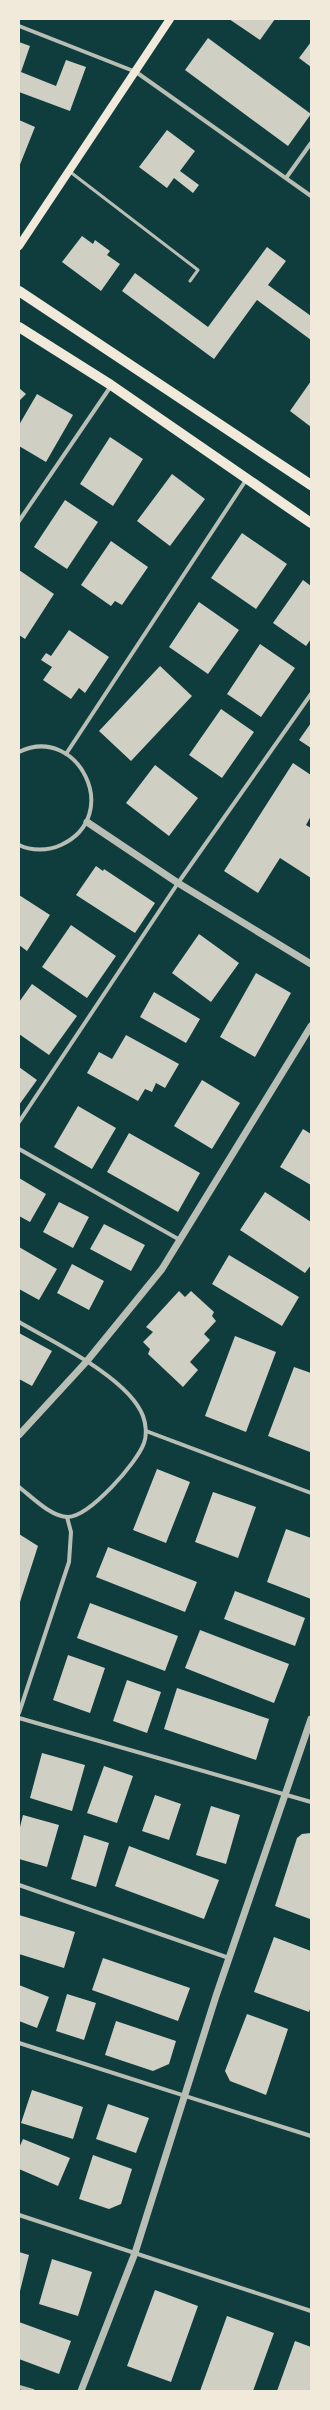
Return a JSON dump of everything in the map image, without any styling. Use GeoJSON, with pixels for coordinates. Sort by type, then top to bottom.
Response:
{"type":"FeatureCollection","features":[{"type":"Feature","properties":{"kind":"main road"},"geometry":{"type":"LineString","coordinates":[[19,246],[170,19]]}},
{"type":"Feature","properties":{"kind":"main road"},"geometry":{"type":"LineString","coordinates":[[19,291],[311,485]]}},
{"type":"Feature","properties":{"kind":"main road"},"geometry":{"type":"LineString","coordinates":[[19,327],[111,385],[311,523]]}},
{"type":"Feature","properties":{"kind":"street"},"geometry":{"type":"LineString","coordinates":[[19,26],[136,72],[311,196]]}},
{"type":"Feature","properties":{"kind":"street"},"geometry":{"type":"LineString","coordinates":[[286,178],[311,143]]}},
{"type":"Feature","properties":{"kind":"street"},"geometry":{"type":"LineString","coordinates":[[19,521],[111,385]]}},
{"type":"Feature","properties":{"kind":"street"},"geometry":{"type":"LineString","coordinates":[[66,754],[247,478]]}},
{"type":"Feature","properties":{"kind":"street"},"geometry":{"type":"LineString","coordinates":[[19,1122],[178,883],[311,694]]}},
{"type":"Feature","properties":{"kind":"street"},"geometry":{"type":"LineString","coordinates":[[19,752],[39,747],[53,748],[66,754],[78,763],[86,775],[91,789],[92,804],[87,822],[68,842],[54,848],[39,850],[19,845]]}},
{"type":"Feature","properties":{"kind":"street"},"geometry":{"type":"LineString","coordinates":[[87,822],[178,883],[311,964]]}},
{"type":"Feature","properties":{"kind":"street"},"geometry":{"type":"LineString","coordinates":[[19,1435],[87,1361],[162,1269],[311,1026]]}},
{"type":"Feature","properties":{"kind":"street"},"geometry":{"type":"LineString","coordinates":[[19,1149],[180,1240]]}},
{"type":"Feature","properties":{"kind":"street"},"geometry":{"type":"LineString","coordinates":[[19,1322],[87,1361],[123,1390],[143,1416],[146,1431],[144,1443],[139,1454],[94,1506],[83,1512],[67,1517],[52,1512],[19,1487]]}},
{"type":"Feature","properties":{"kind":"street"},"geometry":{"type":"LineString","coordinates":[[146,1431],[311,1493]]}},
{"type":"Feature","properties":{"kind":"street"},"geometry":{"type":"LineString","coordinates":[[19,1713],[69,1562],[71,1547],[67,1517]]}},
{"type":"Feature","properties":{"kind":"street"},"geometry":{"type":"LineString","coordinates":[[19,1718],[284,1796],[311,1802]]}},
{"type":"Feature","properties":{"kind":"street"},"geometry":{"type":"LineString","coordinates":[[81,2391],[135,2253],[186,2098],[229,1958],[311,1720]]}},
{"type":"Feature","properties":{"kind":"street"},"geometry":{"type":"LineString","coordinates":[[19,1885],[229,1958]]}},
{"type":"Feature","properties":{"kind":"street"},"geometry":{"type":"LineString","coordinates":[[19,2044],[186,2098],[311,2136]]}},
{"type":"Feature","properties":{"kind":"street"},"geometry":{"type":"LineString","coordinates":[[19,2215],[311,2310]]}},
{"type":"Feature","properties":{"kind":"street"},"geometry":{"type":"LineString","coordinates":[[19,2387],[33,2391]]}},
{"type":"Feature","properties":{"kind":"lane"},"geometry":{"type":"LineString","coordinates":[[68,171],[198,270],[190,281]]}},
{"type":"Feature","properties":{"kind":"building"},"geometry":{"type":"Polygon","coordinates":[[[229,19],[275,19],[260,40],[229,19]]]}},
{"type":"Feature","properties":{"kind":"building"},"geometry":{"type":"Polygon","coordinates":[[[208,38],[311,114],[288,146],[185,70],[208,38]]]}},
{"type":"Feature","properties":{"kind":"building"},"geometry":{"type":"Polygon","coordinates":[[[19,42],[30,46],[21,72],[56,86],[66,60],[86,67],[70,111],[19,92],[19,42]]]}},
{"type":"Feature","properties":{"kind":"building"},"geometry":{"type":"Polygon","coordinates":[[[311,42],[311,67],[299,58],[311,42]]]}},
{"type":"Feature","properties":{"kind":"building"},"geometry":{"type":"Polygon","coordinates":[[[19,120],[35,127],[19,167],[19,120]]]}},
{"type":"Feature","properties":{"kind":"building"},"geometry":{"type":"Polygon","coordinates":[[[167,130],[195,151],[180,171],[199,185],[193,193],[174,178],[167,188],[139,167],[167,130]]]}},
{"type":"Feature","properties":{"kind":"building"},"geometry":{"type":"Polygon","coordinates":[[[82,236],[93,244],[95,240],[110,251],[107,255],[120,264],[101,291],[62,262],[82,236]]]}},
{"type":"Feature","properties":{"kind":"building"},"geometry":{"type":"Polygon","coordinates":[[[267,247],[286,261],[268,285],[311,316],[311,340],[257,300],[214,359],[122,291],[135,273],[208,327],[267,247]]]}},
{"type":"Feature","properties":{"kind":"building"},"geometry":{"type":"Polygon","coordinates":[[[311,381],[311,427],[290,411],[311,381]]]}},
{"type":"Feature","properties":{"kind":"building"},"geometry":{"type":"Polygon","coordinates":[[[19,388],[26,394],[19,401],[19,388]]]}},
{"type":"Feature","properties":{"kind":"building"},"geometry":{"type":"Polygon","coordinates":[[[37,394],[73,415],[46,462],[19,446],[19,425],[37,394]]]}},
{"type":"Feature","properties":{"kind":"building"},"geometry":{"type":"Polygon","coordinates":[[[110,437],[143,459],[113,506],[80,484],[110,437]]]}},
{"type":"Feature","properties":{"kind":"building"},"geometry":{"type":"Polygon","coordinates":[[[172,474],[205,499],[170,546],[137,521],[172,474]]]}},
{"type":"Feature","properties":{"kind":"building"},"geometry":{"type":"Polygon","coordinates":[[[65,500],[98,522],[67,569],[34,547],[65,500]]]}},
{"type":"Feature","properties":{"kind":"building"},"geometry":{"type":"Polygon","coordinates":[[[242,533],[287,564],[256,609],[211,578],[242,533]]]}},
{"type":"Feature","properties":{"kind":"building"},"geometry":{"type":"Polygon","coordinates":[[[111,541],[148,567],[122,605],[115,601],[111,606],[81,585],[111,541]]]}},
{"type":"Feature","properties":{"kind":"building"},"geometry":{"type":"Polygon","coordinates":[[[19,570],[54,594],[25,639],[19,635],[19,570]]]}},
{"type":"Feature","properties":{"kind":"building"},"geometry":{"type":"Polygon","coordinates":[[[303,580],[311,586],[311,639],[306,646],[273,623],[303,580]]]}},
{"type":"Feature","properties":{"kind":"building"},"geometry":{"type":"Polygon","coordinates":[[[199,602],[239,630],[208,674],[169,647],[199,602]]]}},
{"type":"Feature","properties":{"kind":"building"},"geometry":{"type":"Polygon","coordinates":[[[69,630],[109,657],[85,693],[79,688],[71,699],[43,680],[52,667],[41,660],[46,653],[51,656],[69,630]]]}},
{"type":"Feature","properties":{"kind":"building"},"geometry":{"type":"Polygon","coordinates":[[[260,644],[295,668],[261,717],[227,694],[260,644]]]}},
{"type":"Feature","properties":{"kind":"building"},"geometry":{"type":"Polygon","coordinates":[[[160,666],[192,696],[131,761],[99,731],[160,666]]]}},
{"type":"Feature","properties":{"kind":"building"},"geometry":{"type":"Polygon","coordinates":[[[221,709],[254,732],[222,778],[189,755],[221,709]]]}},
{"type":"Feature","properties":{"kind":"building"},"geometry":{"type":"Polygon","coordinates":[[[311,723],[311,748],[299,740],[311,723]]]}},
{"type":"Feature","properties":{"kind":"building"},"geometry":{"type":"Polygon","coordinates":[[[293,763],[311,775],[311,816],[306,825],[311,828],[311,878],[280,858],[258,893],[224,871],[293,763]]]}},
{"type":"Feature","properties":{"kind":"building"},"geometry":{"type":"Polygon","coordinates":[[[155,765],[198,798],[169,836],[126,803],[155,765]]]}},
{"type":"Feature","properties":{"kind":"building"},"geometry":{"type":"Polygon","coordinates":[[[96,866],[103,871],[104,869],[155,903],[135,933],[76,895],[96,866]]]}},
{"type":"Feature","properties":{"kind":"building"},"geometry":{"type":"Polygon","coordinates":[[[19,895],[50,915],[27,951],[19,945],[19,895]]]}},
{"type":"Feature","properties":{"kind":"building"},"geometry":{"type":"Polygon","coordinates":[[[71,925],[116,956],[87,998],[42,967],[71,925]]]}},
{"type":"Feature","properties":{"kind":"building"},"geometry":{"type":"Polygon","coordinates":[[[199,934],[239,963],[211,1002],[172,973],[199,934]]]}},
{"type":"Feature","properties":{"kind":"building"},"geometry":{"type":"Polygon","coordinates":[[[256,973],[291,993],[255,1057],[220,1037],[256,973]]]}},
{"type":"Feature","properties":{"kind":"building"},"geometry":{"type":"Polygon","coordinates":[[[32,984],[77,1016],[49,1055],[19,1034],[19,1002],[32,984]]]}},
{"type":"Feature","properties":{"kind":"building"},"geometry":{"type":"Polygon","coordinates":[[[154,992],[200,1019],[186,1043],[140,1017],[154,992]]]}},
{"type":"Feature","properties":{"kind":"building"},"geometry":{"type":"Polygon","coordinates":[[[126,1035],[179,1064],[165,1088],[156,1083],[152,1092],[145,1089],[138,1101],[87,1073],[99,1052],[112,1059],[126,1035]]]}},
{"type":"Feature","properties":{"kind":"building"},"geometry":{"type":"Polygon","coordinates":[[[19,1067],[37,1080],[19,1105],[19,1067]]]}},
{"type":"Feature","properties":{"kind":"building"},"geometry":{"type":"Polygon","coordinates":[[[202,1080],[240,1103],[212,1149],[174,1126],[202,1080]]]}},
{"type":"Feature","properties":{"kind":"building"},"geometry":{"type":"Polygon","coordinates":[[[78,1106],[116,1128],[92,1169],[54,1147],[78,1106]]]}},
{"type":"Feature","properties":{"kind":"building"},"geometry":{"type":"Polygon","coordinates":[[[303,1129],[311,1134],[311,1185],[280,1167],[303,1129]]]}},
{"type":"Feature","properties":{"kind":"building"},"geometry":{"type":"Polygon","coordinates":[[[129,1133],[200,1173],[178,1212],[107,1172],[129,1133]]]}},
{"type":"Feature","properties":{"kind":"building"},"geometry":{"type":"Polygon","coordinates":[[[19,1178],[46,1194],[30,1222],[19,1216],[19,1178]]]}},
{"type":"Feature","properties":{"kind":"building"},"geometry":{"type":"Polygon","coordinates":[[[265,1192],[311,1222],[311,1265],[305,1273],[240,1230],[265,1192]]]}},
{"type":"Feature","properties":{"kind":"building"},"geometry":{"type":"Polygon","coordinates":[[[59,1202],[89,1217],[73,1248],[43,1232],[59,1202]]]}},
{"type":"Feature","properties":{"kind":"building"},"geometry":{"type":"Polygon","coordinates":[[[104,1224],[145,1245],[131,1271],[90,1249],[104,1224]]]}},
{"type":"Feature","properties":{"kind":"building"},"geometry":{"type":"Polygon","coordinates":[[[19,1247],[57,1269],[39,1300],[19,1289],[19,1247]]]}},
{"type":"Feature","properties":{"kind":"building"},"geometry":{"type":"Polygon","coordinates":[[[229,1255],[299,1297],[282,1326],[212,1284],[229,1255]]]}},
{"type":"Feature","properties":{"kind":"building"},"geometry":{"type":"Polygon","coordinates":[[[72,1264],[104,1281],[89,1310],[57,1293],[72,1264]]]}},
{"type":"Feature","properties":{"kind":"building"},"geometry":{"type":"Polygon","coordinates":[[[179,1291],[185,1297],[191,1291],[214,1312],[212,1316],[216,1321],[204,1334],[210,1340],[190,1362],[198,1370],[183,1387],[148,1354],[150,1349],[143,1342],[153,1332],[146,1327],[179,1291]]]}},
{"type":"Feature","properties":{"kind":"building"},"geometry":{"type":"Polygon","coordinates":[[[19,1333],[52,1351],[32,1386],[19,1379],[19,1333]]]}},
{"type":"Feature","properties":{"kind":"building"},"geometry":{"type":"Polygon","coordinates":[[[235,1336],[276,1352],[246,1432],[205,1416],[235,1336]]]}},
{"type":"Feature","properties":{"kind":"building"},"geometry":{"type":"Polygon","coordinates":[[[294,1367],[311,1373],[310,1452],[268,1436],[294,1367]]]}},
{"type":"Feature","properties":{"kind":"building"},"geometry":{"type":"Polygon","coordinates":[[[157,1469],[190,1482],[166,1543],[133,1530],[157,1469]]]}},
{"type":"Feature","properties":{"kind":"building"},"geometry":{"type":"Polygon","coordinates":[[[213,1492],[256,1507],[238,1558],[195,1542],[213,1492]]]}},
{"type":"Feature","properties":{"kind":"building"},"geometry":{"type":"Polygon","coordinates":[[[286,1529],[311,1538],[311,1599],[267,1582],[286,1529]]]}},
{"type":"Feature","properties":{"kind":"building"},"geometry":{"type":"Polygon","coordinates":[[[19,1534],[38,1546],[19,1605],[19,1534]]]}},
{"type":"Feature","properties":{"kind":"building"},"geometry":{"type":"Polygon","coordinates":[[[108,1547],[197,1582],[185,1612],[96,1577],[108,1547]]]}},
{"type":"Feature","properties":{"kind":"building"},"geometry":{"type":"Polygon","coordinates":[[[235,1591],[305,1618],[295,1646],[224,1619],[235,1591]]]}},
{"type":"Feature","properties":{"kind":"building"},"geometry":{"type":"Polygon","coordinates":[[[90,1603],[178,1636],[165,1671],[77,1638],[90,1603]]]}},
{"type":"Feature","properties":{"kind":"building"},"geometry":{"type":"Polygon","coordinates":[[[200,1630],[289,1664],[274,1703],[185,1668],[200,1630]]]}},
{"type":"Feature","properties":{"kind":"building"},"geometry":{"type":"Polygon","coordinates":[[[68,1655],[105,1668],[90,1713],[53,1700],[68,1655]]]}},
{"type":"Feature","properties":{"kind":"building"},"geometry":{"type":"Polygon","coordinates":[[[127,1680],[161,1692],[147,1733],[113,1721],[127,1680]]]}},
{"type":"Feature","properties":{"kind":"building"},"geometry":{"type":"Polygon","coordinates":[[[177,1688],[269,1719],[256,1760],[164,1729],[177,1688]]]}},
{"type":"Feature","properties":{"kind":"building"},"geometry":{"type":"Polygon","coordinates":[[[42,1753],[85,1765],[72,1811],[30,1798],[42,1753]]]}},
{"type":"Feature","properties":{"kind":"building"},"geometry":{"type":"Polygon","coordinates":[[[104,1766],[133,1776],[117,1823],[87,1813],[104,1766]]]}},
{"type":"Feature","properties":{"kind":"building"},"geometry":{"type":"Polygon","coordinates":[[[155,1795],[181,1804],[169,1840],[142,1831],[155,1795]]]}},
{"type":"Feature","properties":{"kind":"building"},"geometry":{"type":"Polygon","coordinates":[[[211,1806],[240,1815],[226,1864],[196,1855],[211,1806]]]}},
{"type":"Feature","properties":{"kind":"building"},"geometry":{"type":"Polygon","coordinates":[[[23,1815],[59,1825],[47,1867],[19,1859],[19,1831],[23,1815]]]}},
{"type":"Feature","properties":{"kind":"building"},"geometry":{"type":"Polygon","coordinates":[[[311,1833],[310,1919],[275,1906],[297,1838],[302,1834],[311,1833]]]}},
{"type":"Feature","properties":{"kind":"building"},"geometry":{"type":"Polygon","coordinates":[[[84,1835],[109,1843],[96,1887],[71,1879],[84,1835]]]}},
{"type":"Feature","properties":{"kind":"building"},"geometry":{"type":"Polygon","coordinates":[[[129,1846],[219,1880],[204,1919],[115,1886],[129,1846]]]}},
{"type":"Feature","properties":{"kind":"building"},"geometry":{"type":"Polygon","coordinates":[[[19,1915],[75,1932],[64,1968],[19,1954],[19,1915]]]}},
{"type":"Feature","properties":{"kind":"building"},"geometry":{"type":"Polygon","coordinates":[[[274,1937],[311,1951],[311,2006],[309,2012],[254,1992],[274,1937]]]}},
{"type":"Feature","properties":{"kind":"building"},"geometry":{"type":"Polygon","coordinates":[[[103,1958],[190,1988],[178,2021],[92,1990],[103,1958]]]}},
{"type":"Feature","properties":{"kind":"building"},"geometry":{"type":"Polygon","coordinates":[[[19,1985],[49,1997],[37,2028],[19,2021],[19,1985]]]}},
{"type":"Feature","properties":{"kind":"building"},"geometry":{"type":"Polygon","coordinates":[[[67,1994],[96,2003],[84,2040],[56,2031],[67,1994]]]}},
{"type":"Feature","properties":{"kind":"building"},"geometry":{"type":"Polygon","coordinates":[[[247,2014],[288,2029],[266,2095],[230,2081],[225,2071],[247,2014]]]}},
{"type":"Feature","properties":{"kind":"building"},"geometry":{"type":"Polygon","coordinates":[[[116,2021],[176,2041],[169,2064],[153,2071],[105,2055],[116,2021]]]}},
{"type":"Feature","properties":{"kind":"building"},"geometry":{"type":"Polygon","coordinates":[[[32,2090],[83,2107],[73,2139],[21,2123],[32,2090]]]}},
{"type":"Feature","properties":{"kind":"building"},"geometry":{"type":"Polygon","coordinates":[[[108,2104],[149,2118],[136,2153],[96,2139],[108,2104]]]}},
{"type":"Feature","properties":{"kind":"building"},"geometry":{"type":"Polygon","coordinates":[[[23,2139],[70,2158],[58,2186],[19,2169],[19,2148],[23,2139]]]}},
{"type":"Feature","properties":{"kind":"building"},"geometry":{"type":"Polygon","coordinates":[[[93,2155],[132,2169],[121,2204],[109,2209],[79,2199],[93,2155]]]}},
{"type":"Feature","properties":{"kind":"building"},"geometry":{"type":"Polygon","coordinates":[[[19,2252],[29,2255],[20,2291],[19,2291],[19,2252]]]}},
{"type":"Feature","properties":{"kind":"building"},"geometry":{"type":"Polygon","coordinates":[[[52,2259],[92,2272],[78,2316],[39,2304],[52,2259]]]}},
{"type":"Feature","properties":{"kind":"building"},"geometry":{"type":"Polygon","coordinates":[[[155,2290],[198,2306],[171,2382],[127,2366],[155,2290]]]}},
{"type":"Feature","properties":{"kind":"building"},"geometry":{"type":"Polygon","coordinates":[[[227,2316],[274,2333],[253,2391],[200,2391],[227,2316]]]}},
{"type":"Feature","properties":{"kind":"building"},"geometry":{"type":"Polygon","coordinates":[[[19,2322],[71,2341],[59,2374],[19,2359],[19,2322]]]}},
{"type":"Feature","properties":{"kind":"building"},"geometry":{"type":"Polygon","coordinates":[[[295,2341],[311,2347],[311,2391],[277,2391],[295,2341]]]}}]}
